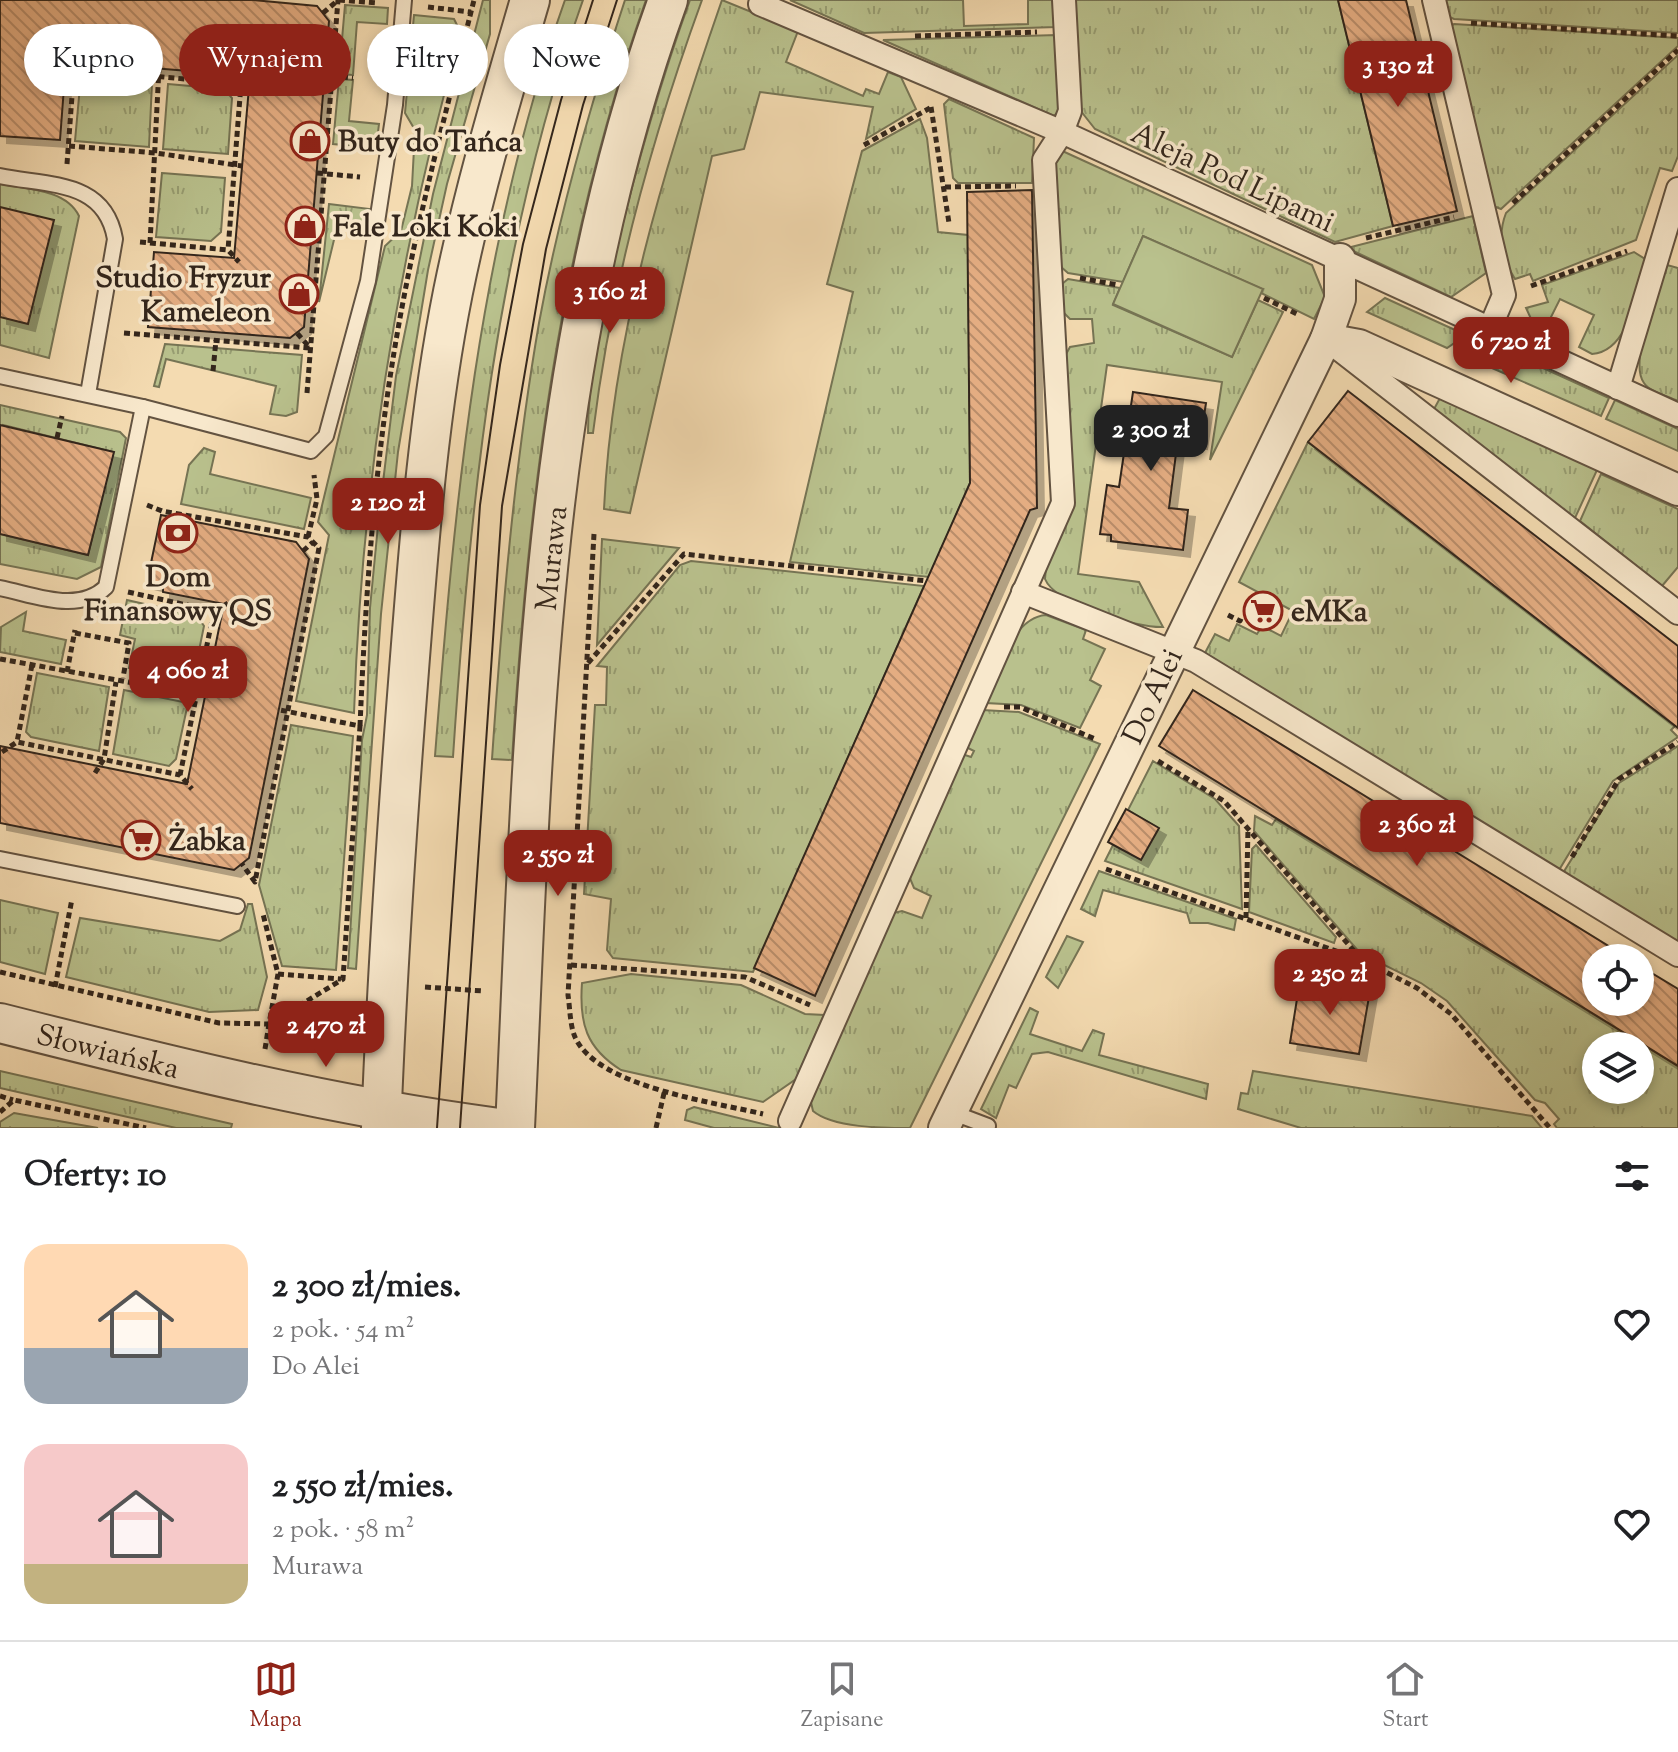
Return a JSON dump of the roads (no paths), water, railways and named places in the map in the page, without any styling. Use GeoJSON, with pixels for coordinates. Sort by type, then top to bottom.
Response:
{"type":"FeatureCollection","features":[{"type":"Feature","properties":{"kind":"street"},"geometry":{"type":"LineString","coordinates":[[382,1120],[398,815],[419,540],[434,406],[453,293],[474,203],[530,0]]}},
{"type":"Feature","properties":{"kind":"street","name":"Murawa"},"geometry":{"type":"LineString","coordinates":[[515,1128],[539,665],[566,417],[597,241],[643,69],[668,0]]}},
{"type":"Feature","properties":{"kind":"street"},"geometry":{"type":"LineString","coordinates":[[790,1121],[1063,503],[1044,160],[1062,132],[1070,111],[1064,0]]}},
{"type":"Feature","properties":{"kind":"street","name":"Aleja Pod Lipami"},"geometry":{"type":"LineString","coordinates":[[760,4],[1062,132],[1678,415]]}},
{"type":"Feature","properties":{"kind":"street"},"geometry":{"type":"LineString","coordinates":[[1437,10],[1504,295],[1490,328]]}},
{"type":"Feature","properties":{"kind":"street"},"geometry":{"type":"LineString","coordinates":[[1618,388],[1678,189]]}},
{"type":"Feature","properties":{"kind":"street","name":"Do Alei"},"geometry":{"type":"LineString","coordinates":[[948,1120],[1326,339],[1340,299],[1332,256]]}},
{"type":"Feature","properties":{"kind":"street"},"geometry":{"type":"LineString","coordinates":[[1326,339],[1359,345],[1678,490]]}},
{"type":"Feature","properties":{"kind":"street"},"geometry":{"type":"LineString","coordinates":[[1326,339],[1678,613]]}},
{"type":"Feature","properties":{"kind":"street"},"geometry":{"type":"LineString","coordinates":[[1023,592],[1196,661],[1678,955]]}},
{"type":"Feature","properties":{"kind":"street","name":"Słowiańska"},"geometry":{"type":"LineString","coordinates":[[0,1023],[382,1120],[499,1128]]}},
{"type":"Feature","properties":{"kind":"lane"},"geometry":{"type":"LineString","coordinates":[[0,376],[143,407],[311,451],[326,436],[368,281],[385,179],[404,0]]}},
{"type":"Feature","properties":{"kind":"lane"},"geometry":{"type":"LineString","coordinates":[[0,176],[86,193],[111,218],[115,239],[88,394]]}},
{"type":"Feature","properties":{"kind":"lane"},"geometry":{"type":"LineString","coordinates":[[0,588],[80,604],[95,598],[106,587],[143,407]]}},
{"type":"Feature","properties":{"kind":"lane"},"geometry":{"type":"LineString","coordinates":[[0,859],[237,906]]}},
{"type":"Feature","properties":{"kind":"lane"},"geometry":{"type":"LineString","coordinates":[[948,1120],[988,1126]]}},
{"type":"Feature","properties":{"kind":"tram line"},"geometry":{"type":"LineString","coordinates":[[437,1128],[480,505],[500,365],[523,244],[561,100],[593,0]]}},
{"type":"Feature","properties":{"kind":"tram line"},"geometry":{"type":"LineString","coordinates":[[460,1128],[502,506],[546,249],[583,105],[617,0]]}},
{"type":"Feature","properties":{"kind":"place","name":"Buty do Tańca"},"geometry":{"type":"Point","coordinates":[310,141]}},
{"type":"Feature","properties":{"kind":"place","name":"Fale Loki Koki"},"geometry":{"type":"Point","coordinates":[305,226]}},
{"type":"Feature","properties":{"kind":"place","name":"Studio Fryzur Kameleon"},"geometry":{"type":"Point","coordinates":[299,294]}},
{"type":"Feature","properties":{"kind":"place","name":"Dom Finansowy QS"},"geometry":{"type":"Point","coordinates":[178,533]}},
{"type":"Feature","properties":{"kind":"place","name":"eMKa"},"geometry":{"type":"Point","coordinates":[1263,611]}},
{"type":"Feature","properties":{"kind":"place","name":"Żabka"},"geometry":{"type":"Point","coordinates":[141,840]}}]}
